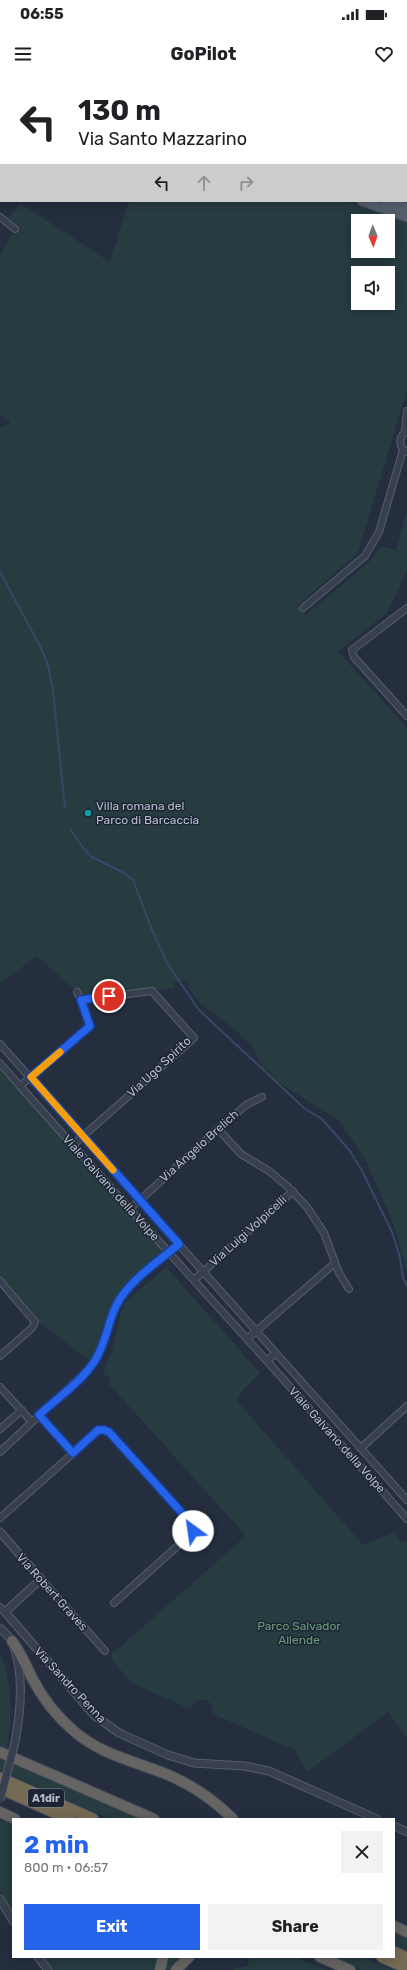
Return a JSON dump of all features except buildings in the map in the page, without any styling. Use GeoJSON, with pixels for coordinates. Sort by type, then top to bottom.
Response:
{"type":"FeatureCollection","features":[{"type":"Feature","properties":{"kind":"highway"},"geometry":{"type":"LineString","coordinates":[[12,1641],[22,1656],[44,1699],[58,1716],[76,1733],[92,1745],[115,1757],[166,1774],[184,1783],[213,1802],[232,1818]]}},
{"type":"Feature","properties":{"kind":"highway"},"geometry":{"type":"LineString","coordinates":[[0,1752],[152,1818]]}},
{"type":"Feature","properties":{"kind":"highway","name":"A1dir"},"geometry":{"type":"LineString","coordinates":[[0,1778],[91,1818]]}},
{"type":"Feature","properties":{"kind":"highway","name":"A1dir"},"geometry":{"type":"LineString","coordinates":[[0,1788],[67,1818]]}},
{"type":"Feature","properties":{"kind":"highway"},"geometry":{"type":"LineString","coordinates":[[0,1812],[13,1818]]}},
{"type":"Feature","properties":{"kind":"highway"},"geometry":{"type":"LineString","coordinates":[[395,1926],[407,1932]]}},
{"type":"Feature","properties":{"kind":"highway"},"geometry":{"type":"LineString","coordinates":[[395,1952],[407,1958]]}},
{"type":"Feature","properties":{"kind":"highway"},"geometry":{"type":"LineString","coordinates":[[160,1970],[163,1958]]}},
{"type":"Feature","properties":{"kind":"highway"},"geometry":{"type":"LineString","coordinates":[[176,1970],[189,1958]]}},
{"type":"Feature","properties":{"kind":"highway"},"geometry":{"type":"LineString","coordinates":[[322,1958],[350,1970]]}},
{"type":"Feature","properties":{"kind":"highway"},"geometry":{"type":"LineString","coordinates":[[384,1958],[407,1968]]}},
{"type":"Feature","properties":{"kind":"main road"},"geometry":{"type":"LineString","coordinates":[[365,202],[407,217]]}},
{"type":"Feature","properties":{"kind":"main road"},"geometry":{"type":"LineString","coordinates":[[391,202],[407,208]]}},
{"type":"Feature","properties":{"kind":"street"},"geometry":{"type":"LineString","coordinates":[[0,217],[15,229]]}},
{"type":"Feature","properties":{"kind":"street"},"geometry":{"type":"LineString","coordinates":[[303,608],[365,556],[378,532],[405,451],[400,440],[406,432],[407,411]]}},
{"type":"Feature","properties":{"kind":"street"},"geometry":{"type":"LineString","coordinates":[[407,608],[352,650],[354,657],[407,716]]}},
{"type":"Feature","properties":{"kind":"street","name":"Via Ugo Spirito"},"geometry":{"type":"LineString","coordinates":[[73,1145],[194,1038],[152,991],[81,1000]]}},
{"type":"Feature","properties":{"kind":"street"},"geometry":{"type":"LineString","coordinates":[[20,1086],[90,1026],[77,992]]}},
{"type":"Feature","properties":{"kind":"street","name":"Viale Galvano della Volpe"},"geometry":{"type":"LineString","coordinates":[[0,1044],[407,1500]]}},
{"type":"Feature","properties":{"kind":"street","name":"Viale Galvano della Volpe"},"geometry":{"type":"LineString","coordinates":[[0,1063],[169,1253],[268,1361],[407,1519]]}},
{"type":"Feature","properties":{"kind":"street","name":"Via Angelo Brelich"},"geometry":{"type":"LineString","coordinates":[[130,1209],[246,1105],[262,1097]]}},
{"type":"Feature","properties":{"kind":"street"},"geometry":{"type":"LineString","coordinates":[[218,1129],[241,1154],[274,1175],[293,1191],[321,1227],[339,1273],[349,1289]]}},
{"type":"Feature","properties":{"kind":"street","name":"Via Luigi Volpicelli"},"geometry":{"type":"LineString","coordinates":[[194,1280],[293,1191]]}},
{"type":"Feature","properties":{"kind":"street"},"geometry":{"type":"LineString","coordinates":[[0,1452],[77,1382],[93,1364],[103,1346],[114,1309],[123,1294],[179,1244]]}},
{"type":"Feature","properties":{"kind":"street"},"geometry":{"type":"LineString","coordinates":[[247,1339],[335,1262]]}},
{"type":"Feature","properties":{"kind":"street"},"geometry":{"type":"LineString","coordinates":[[0,1281],[35,1322],[34,1327],[0,1356]]}},
{"type":"Feature","properties":{"kind":"street"},"geometry":{"type":"LineString","coordinates":[[268,1361],[276,1353]]}},
{"type":"Feature","properties":{"kind":"street"},"geometry":{"type":"LineString","coordinates":[[0,1387],[32,1422]]}},
{"type":"Feature","properties":{"kind":"street"},"geometry":{"type":"LineString","coordinates":[[361,1448],[407,1406]]}},
{"type":"Feature","properties":{"kind":"street"},"geometry":{"type":"LineString","coordinates":[[0,1429],[22,1410]]}},
{"type":"Feature","properties":{"kind":"street"},"geometry":{"type":"LineString","coordinates":[[39,1415],[73,1453]]}},
{"type":"Feature","properties":{"kind":"street"},"geometry":{"type":"LineString","coordinates":[[0,1518],[98,1430],[108,1431],[193,1526],[191,1534],[114,1603]]}},
{"type":"Feature","properties":{"kind":"street","name":"Via Robert Graves"},"geometry":{"type":"LineString","coordinates":[[0,1532],[105,1651]]}},
{"type":"Feature","properties":{"kind":"street"},"geometry":{"type":"LineString","coordinates":[[2,1609],[41,1579]]}},
{"type":"Feature","properties":{"kind":"street","name":"Via Sandro Penna"},"geometry":{"type":"LineString","coordinates":[[2,1609],[92,1712],[119,1733],[168,1755],[194,1762],[244,1766],[269,1771],[375,1818]]}},
{"type":"Feature","properties":{"kind":"street"},"geometry":{"type":"LineString","coordinates":[[0,1628],[12,1641],[18,1670],[20,1694],[20,1711],[15,1742],[0,1800]]}},
{"type":"Feature","properties":{"kind":"street"},"geometry":{"type":"LineString","coordinates":[[395,1826],[407,1832]]}},
{"type":"Feature","properties":{"kind":"street"},"geometry":{"type":"LineString","coordinates":[[0,1899],[12,1919]]}},
{"type":"Feature","properties":{"kind":"street"},"geometry":{"type":"LineString","coordinates":[[39,1958],[48,1970]]}},
{"type":"Feature","properties":{"kind":"green space"},"geometry":{"type":"Polygon","coordinates":[[[129,202],[349,202],[386,214],[351,214],[351,258],[395,258],[395,217],[407,221],[407,390],[358,553],[297,606],[306,615],[369,562],[381,546],[396,550],[407,511],[407,571],[387,613],[338,651],[407,728],[407,1273],[394,1227],[378,1188],[365,1159],[339,1121],[281,1084],[263,1067],[252,1046],[239,1033],[199,1002],[190,990],[186,980],[173,983],[175,988],[81,1000],[77,992],[37,956],[0,984],[0,428],[11,422],[0,414],[0,255],[15,229],[8,219],[20,203],[110,262],[129,202]]]}},
{"type":"Feature","properties":{"kind":"green space"},"geometry":{"type":"Polygon","coordinates":[[[0,1063],[169,1253],[123,1294],[93,1364],[37,1320],[0,1279],[0,1063]]]}},
{"type":"Feature","properties":{"kind":"green space","name":"Parco Salvador Allende"},"geometry":{"type":"Polygon","coordinates":[[[166,1267],[260,1373],[240,1393],[237,1401],[363,1545],[395,1532],[401,1543],[407,1541],[407,1738],[388,1712],[307,1772],[295,1750],[213,1714],[212,1705],[206,1700],[197,1700],[190,1709],[132,1683],[112,1660],[112,1654],[246,1536],[109,1384],[110,1380],[103,1372],[112,1351],[124,1304],[166,1267]]]}},
{"type":"Feature","properties":{"kind":"green space"},"geometry":{"type":"Polygon","coordinates":[[[0,1652],[7,1676],[11,1712],[7,1749],[0,1746],[0,1652]]]}},
{"type":"Feature","properties":{"kind":"green space"},"geometry":{"type":"Polygon","coordinates":[[[0,1758],[138,1818],[108,1818],[0,1770],[0,1758]]]}},
{"type":"Feature","properties":{"kind":"green space"},"geometry":{"type":"Polygon","coordinates":[[[0,1817],[12,1823],[12,1912],[0,1890],[0,1817]]]}},
{"type":"Feature","properties":{"kind":"green space"},"geometry":{"type":"Polygon","coordinates":[[[395,1930],[407,1936],[407,1950],[395,1944],[395,1930]]]}},
{"type":"Feature","properties":{"kind":"green space"},"geometry":{"type":"Polygon","coordinates":[[[44,1958],[159,1958],[156,1970],[53,1970],[44,1958]]]}},
{"type":"Feature","properties":{"kind":"green space"},"geometry":{"type":"Polygon","coordinates":[[[168,1958],[181,1958],[170,1970],[165,1970],[168,1958]]]}},
{"type":"Feature","properties":{"kind":"green space"},"geometry":{"type":"Polygon","coordinates":[[[248,1958],[297,1958],[326,1970],[232,1970],[249,1965],[248,1958]]]}},
{"type":"Feature","properties":{"kind":"green space"},"geometry":{"type":"Polygon","coordinates":[[[333,1958],[364,1958],[392,1970],[361,1970],[333,1958]]]}},
{"type":"Feature","properties":{"kind":"waterway"},"geometry":{"type":"LineString","coordinates":[[0,572],[40,646],[48,665],[53,691],[65,808]]}},
{"type":"Feature","properties":{"kind":"waterway"},"geometry":{"type":"LineString","coordinates":[[70,829],[84,849],[92,857],[124,873],[133,880],[152,930],[167,963],[199,1010],[305,1109],[322,1119],[350,1151],[361,1169],[392,1232],[400,1257],[403,1278],[407,1286]]}},
{"type":"Feature","properties":{"kind":"slow traffic"},"geometry":{"type":"LineString","coordinates":[[60,1052],[31,1077],[113,1170]]}},
{"type":"Feature","properties":{"kind":"place","name":"Villa romana del Parco di Barcaccia"},"geometry":{"type":"Point","coordinates":[88,813]}},
{"type":"Feature","properties":{"kind":"route"},"geometry":{"type":"LineString","coordinates":[[109,996],[81,1000],[90,1026],[31,1077],[179,1244],[123,1294],[114,1309],[103,1346],[93,1364],[77,1382],[39,1415],[73,1453],[98,1430],[106,1430],[109,1432],[192,1524],[194,1527],[193,1531]]}}]}
